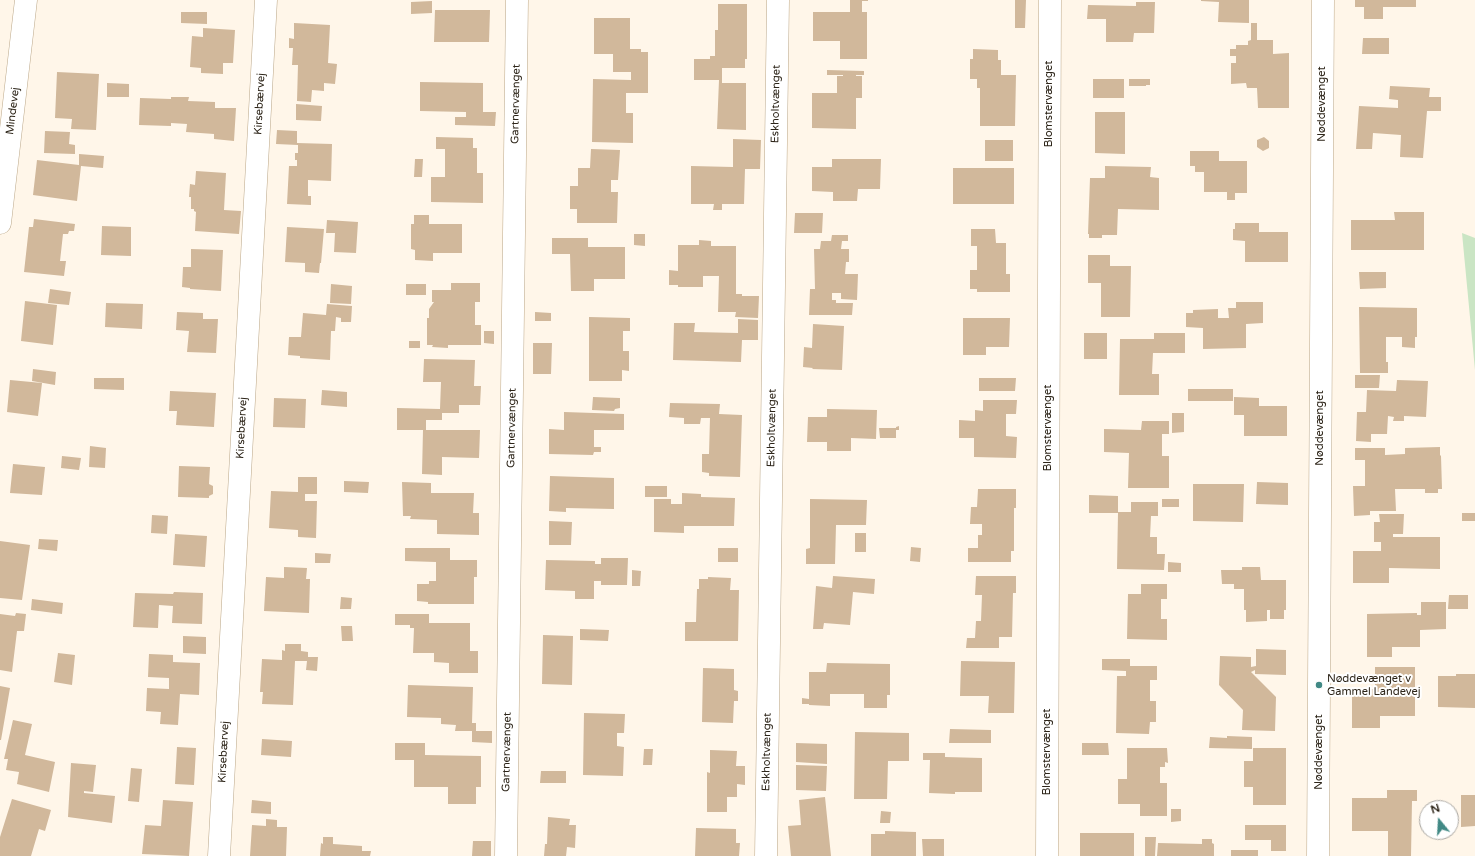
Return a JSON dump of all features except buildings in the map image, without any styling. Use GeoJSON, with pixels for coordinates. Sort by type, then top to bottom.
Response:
{"type":"FeatureCollection","features":[{"type":"Feature","properties":{"kind":"street","name":"Mindevej"},"geometry":{"type":"LineString","coordinates":[[0,223],[2,194],[26,0]]}},
{"type":"Feature","properties":{"kind":"street","name":"Kirsebærvej"},"geometry":{"type":"LineString","coordinates":[[218,856],[266,0]]}},
{"type":"Feature","properties":{"kind":"street","name":"Gartnervænget"},"geometry":{"type":"LineString","coordinates":[[506,856],[517,0]]}},
{"type":"Feature","properties":{"kind":"street","name":"Eskholtvænget"},"geometry":{"type":"LineString","coordinates":[[766,856],[778,0]]}},
{"type":"Feature","properties":{"kind":"street","name":"Blomstervænget"},"geometry":{"type":"LineString","coordinates":[[1047,856],[1050,0]]}},
{"type":"Feature","properties":{"kind":"street","name":"Nøddevænget"},"geometry":{"type":"LineString","coordinates":[[1318,856],[1322,0]]}},
{"type":"Feature","properties":{"kind":"green space"},"geometry":{"type":"Polygon","coordinates":[[[1462,233],[1475,238],[1475,370],[1462,233]]]}},
{"type":"Feature","properties":{"kind":"place","name":"Nøddevænget v Gammel Landevej"},"geometry":{"type":"Point","coordinates":[1319,685]}}]}
